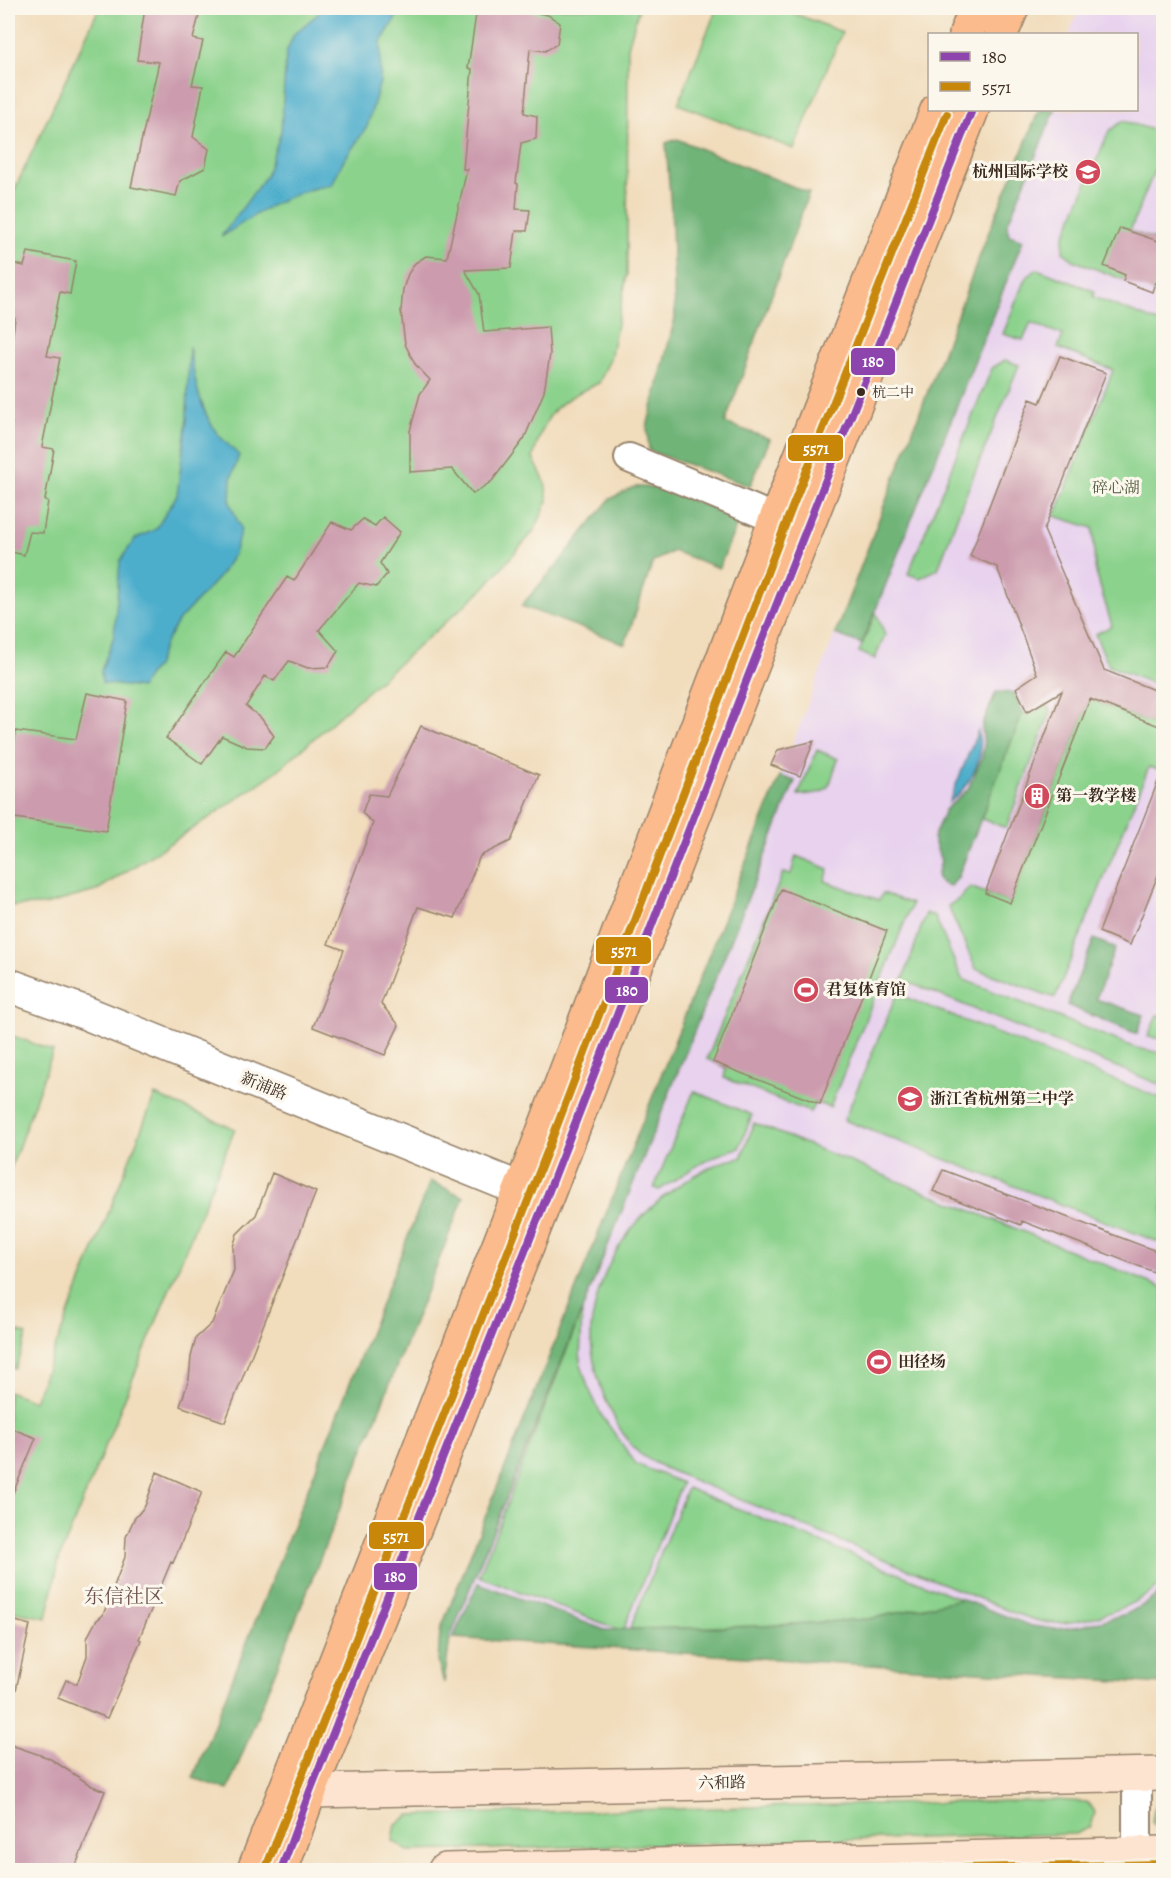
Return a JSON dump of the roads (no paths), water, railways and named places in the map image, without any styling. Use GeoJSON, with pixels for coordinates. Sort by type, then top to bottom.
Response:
{"type":"FeatureCollection","features":[{"type":"Feature","properties":{"kind":"main road"},"geometry":{"type":"LineString","coordinates":[[966,33],[976,8]]}},
{"type":"Feature","properties":{"kind":"main road"},"geometry":{"type":"LineString","coordinates":[[1001,33],[1012,8]]}},
{"type":"Feature","properties":{"kind":"main road"},"geometry":{"type":"LineString","coordinates":[[280,1870],[296,1794],[520,1189],[776,519],[937,111]]}},
{"type":"Feature","properties":{"kind":"main road"},"geometry":{"type":"LineString","coordinates":[[254,1870],[296,1794],[545,1201],[972,111]]}},
{"type":"Feature","properties":{"kind":"main road","name":"六和路"},"geometry":{"type":"LineString","coordinates":[[296,1794],[1150,1774]]}},
{"type":"Feature","properties":{"kind":"main road"},"geometry":{"type":"LineString","coordinates":[[445,1870],[1146,1859]]}},
{"type":"Feature","properties":{"kind":"street"},"geometry":{"type":"LineString","coordinates":[[629,458],[776,519]]}},
{"type":"Feature","properties":{"kind":"street","name":"新浦路"},"geometry":{"type":"LineString","coordinates":[[8,985],[86,1013],[520,1189]]}},
{"type":"Feature","properties":{"kind":"street"},"geometry":{"type":"LineString","coordinates":[[1146,1859],[1150,1774]]}},
{"type":"Feature","properties":{"kind":"water"},"geometry":{"type":"Polygon","coordinates":[[[325,8],[402,8],[381,42],[380,82],[367,127],[342,163],[332,185],[288,198],[260,212],[221,237],[266,176],[281,132],[286,53],[294,34],[325,8]]]}},
{"type":"Feature","properties":{"kind":"water"},"geometry":{"type":"Polygon","coordinates":[[[189,347],[197,388],[208,418],[218,435],[239,455],[231,479],[230,503],[241,529],[234,554],[219,577],[179,620],[165,643],[156,667],[148,675],[141,688],[102,683],[101,671],[114,636],[120,561],[135,539],[156,529],[177,495],[187,419],[189,347]]]}},
{"type":"Feature","properties":{"kind":"water"},"geometry":{"type":"Polygon","coordinates":[[[978,731],[980,752],[976,768],[969,781],[949,802],[978,731]]]}},
{"type":"Feature","properties":{"kind":"place","name":"杭州国际学校"},"geometry":{"type":"Point","coordinates":[1088,172]}},
{"type":"Feature","properties":{"kind":"place","name":"杭二中"},"geometry":{"type":"Point","coordinates":[861,392]}},
{"type":"Feature","properties":{"kind":"place","name":"第一教学楼"},"geometry":{"type":"Point","coordinates":[1037,796]}},
{"type":"Feature","properties":{"kind":"place","name":"君复体育馆"},"geometry":{"type":"Point","coordinates":[806,990]}},
{"type":"Feature","properties":{"kind":"place","name":"浙江省杭州第二中学"},"geometry":{"type":"Point","coordinates":[910,1099]}},
{"type":"Feature","properties":{"kind":"place","name":"田径场"},"geometry":{"type":"Point","coordinates":[879,1362]}},
{"type":"Feature","properties":{"kind":"district","name":"东信社区"},"geometry":{"type":"Point","coordinates":[124,1596]}},
{"type":"Feature","properties":{"kind":"park label","name":"碎心湖"},"geometry":{"type":"Point","coordinates":[1116,488]}}]}
